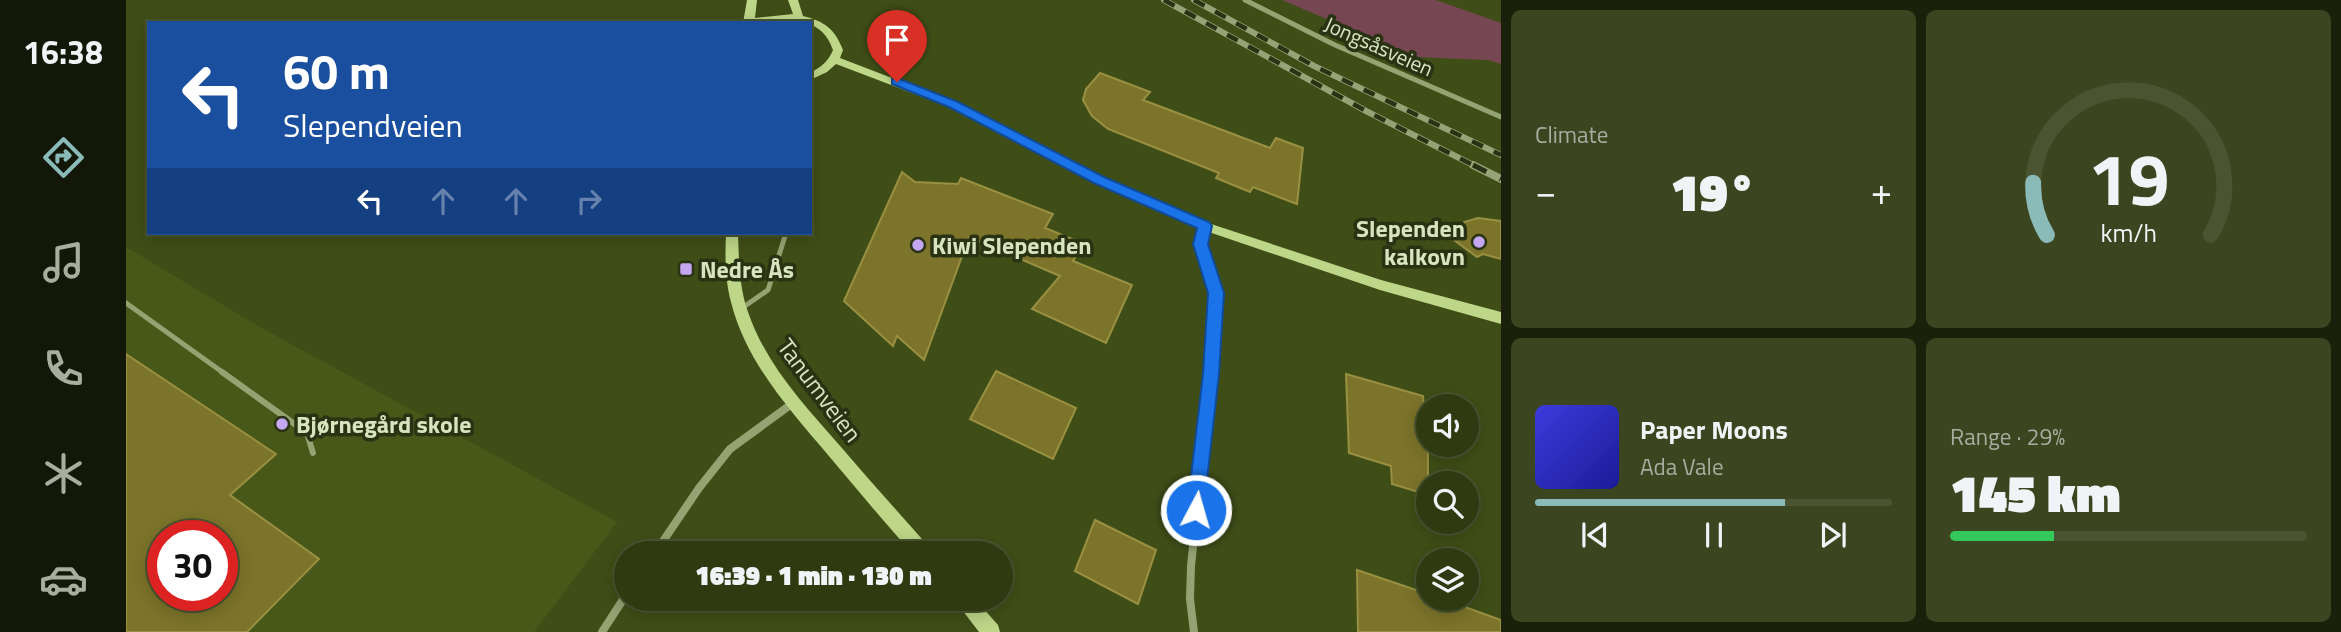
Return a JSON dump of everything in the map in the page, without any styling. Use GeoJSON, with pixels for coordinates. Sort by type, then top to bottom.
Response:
{"type":"FeatureCollection","features":[{"type":"Feature","properties":{"kind":"main road"},"geometry":{"type":"LineString","coordinates":[[749,21],[752,0]]}},
{"type":"Feature","properties":{"kind":"main road"},"geometry":{"type":"LineString","coordinates":[[793,0],[799,18]]}},
{"type":"Feature","properties":{"kind":"main road"},"geometry":{"type":"LineString","coordinates":[[753,21],[765,18],[799,18],[808,21]]}},
{"type":"Feature","properties":{"kind":"main road"},"geometry":{"type":"LineString","coordinates":[[812,22],[832,33],[838,50],[835,60],[825,70],[812,76]]}},
{"type":"Feature","properties":{"kind":"main road"},"geometry":{"type":"LineString","coordinates":[[835,60],[953,105],[1099,180],[1204,226],[1380,285],[1501,318]]}},
{"type":"Feature","properties":{"kind":"main road","name":"Tanumveien"},"geometry":{"type":"LineString","coordinates":[[732,235],[732,272],[740,310],[771,373],[793,403],[913,541]]}},
{"type":"Feature","properties":{"kind":"main road"},"geometry":{"type":"LineString","coordinates":[[973,611],[991,632]]}},
{"type":"Feature","properties":{"kind":"street","name":"Jongsåsveien"},"geometry":{"type":"LineString","coordinates":[[1245,0],[1335,45],[1501,117]]}},
{"type":"Feature","properties":{"kind":"street"},"geometry":{"type":"LineString","coordinates":[[1194,632],[1191,617],[1191,564],[1211,374],[1216,293],[1200,244],[1204,226]]}},
{"type":"Feature","properties":{"kind":"street"},"geometry":{"type":"LineString","coordinates":[[663,541],[699,488],[730,449],[793,403]]}},
{"type":"Feature","properties":{"kind":"street"},"geometry":{"type":"LineString","coordinates":[[601,632],[615,611]]}},
{"type":"Feature","properties":{"kind":"lane"},"geometry":{"type":"LineString","coordinates":[[740,310],[768,290],[785,235]]}},
{"type":"Feature","properties":{"kind":"lane"},"geometry":{"type":"LineString","coordinates":[[126,303],[307,433],[313,453]]}},
{"type":"Feature","properties":{"kind":"shaded area"},"geometry":{"type":"Polygon","coordinates":[[[1282,0],[1436,0],[1501,23],[1501,64],[1488,60],[1416,57],[1282,0]]]}},
{"type":"Feature","properties":{"kind":"shaded area","name":"Bjørnegård skole"},"geometry":{"type":"Polygon","coordinates":[[[126,247],[258,326],[617,522],[534,632],[126,632],[126,247]]]}},
{"type":"Feature","properties":{"kind":"building"},"geometry":{"type":"Polygon","coordinates":[[[1100,73],[1150,92],[1143,100],[1270,148],[1276,138],[1303,148],[1297,204],[1253,187],[1250,192],[1216,178],[1219,173],[1108,129],[1092,116],[1083,100],[1086,89],[1100,73]]]}},
{"type":"Feature","properties":{"kind":"building"},"geometry":{"type":"Polygon","coordinates":[[[902,172],[915,182],[958,184],[961,178],[1053,214],[1045,228],[1082,243],[1073,261],[1132,285],[1106,343],[1032,309],[1060,276],[969,237],[924,360],[897,336],[893,346],[844,301],[902,172]]]}},
{"type":"Feature","properties":{"kind":"building","name":"Slependen kalkovn"},"geometry":{"type":"Polygon","coordinates":[[[1478,218],[1501,221],[1501,259],[1483,254],[1477,257],[1454,240],[1464,222],[1478,218]]]}},
{"type":"Feature","properties":{"kind":"building"},"geometry":{"type":"Polygon","coordinates":[[[126,354],[276,454],[230,495],[319,559],[247,632],[126,632],[126,354]]]}},
{"type":"Feature","properties":{"kind":"building"},"geometry":{"type":"Polygon","coordinates":[[[996,371],[1076,408],[1053,459],[970,419],[996,371]]]}},
{"type":"Feature","properties":{"kind":"building"},"geometry":{"type":"Polygon","coordinates":[[[1346,374],[1416,394],[1416,457],[1428,457],[1428,471],[1416,471],[1416,491],[1392,484],[1391,466],[1349,453],[1346,374]]]}},
{"type":"Feature","properties":{"kind":"building"},"geometry":{"type":"Polygon","coordinates":[[[1095,520],[1156,550],[1138,604],[1075,571],[1095,520]]]}},
{"type":"Feature","properties":{"kind":"building"},"geometry":{"type":"Polygon","coordinates":[[[1357,570],[1416,590],[1416,611],[1476,611],[1501,620],[1501,632],[1358,632],[1357,570]]]}},
{"type":"Feature","properties":{"kind":"railway"},"geometry":{"type":"LineString","coordinates":[[1164,0],[1366,111],[1477,167]]}},
{"type":"Feature","properties":{"kind":"railway"},"geometry":{"type":"LineString","coordinates":[[1194,0],[1314,66],[1501,155]]}},
{"type":"Feature","properties":{"kind":"railway"},"geometry":{"type":"LineString","coordinates":[[1473,165],[1477,167]]}},
{"type":"Feature","properties":{"kind":"railway"},"geometry":{"type":"LineString","coordinates":[[1477,167],[1501,179]]}},
{"type":"Feature","properties":{"kind":"place","name":"Slependen kalkovn"},"geometry":{"type":"Point","coordinates":[1479,242]}},
{"type":"Feature","properties":{"kind":"place","name":"Kiwi Slependen"},"geometry":{"type":"Point","coordinates":[918,245]}},
{"type":"Feature","properties":{"kind":"place","name":"Nedre Ås"},"geometry":{"type":"Point","coordinates":[686,269]}},
{"type":"Feature","properties":{"kind":"place","name":"Bjørnegård skole"},"geometry":{"type":"Point","coordinates":[282,424]}},
{"type":"Feature","properties":{"kind":"route"},"geometry":{"type":"LineString","coordinates":[[897,82],[953,105],[1150,204],[1204,226],[1200,244],[1216,293],[1211,374],[1196,510]]}}]}
